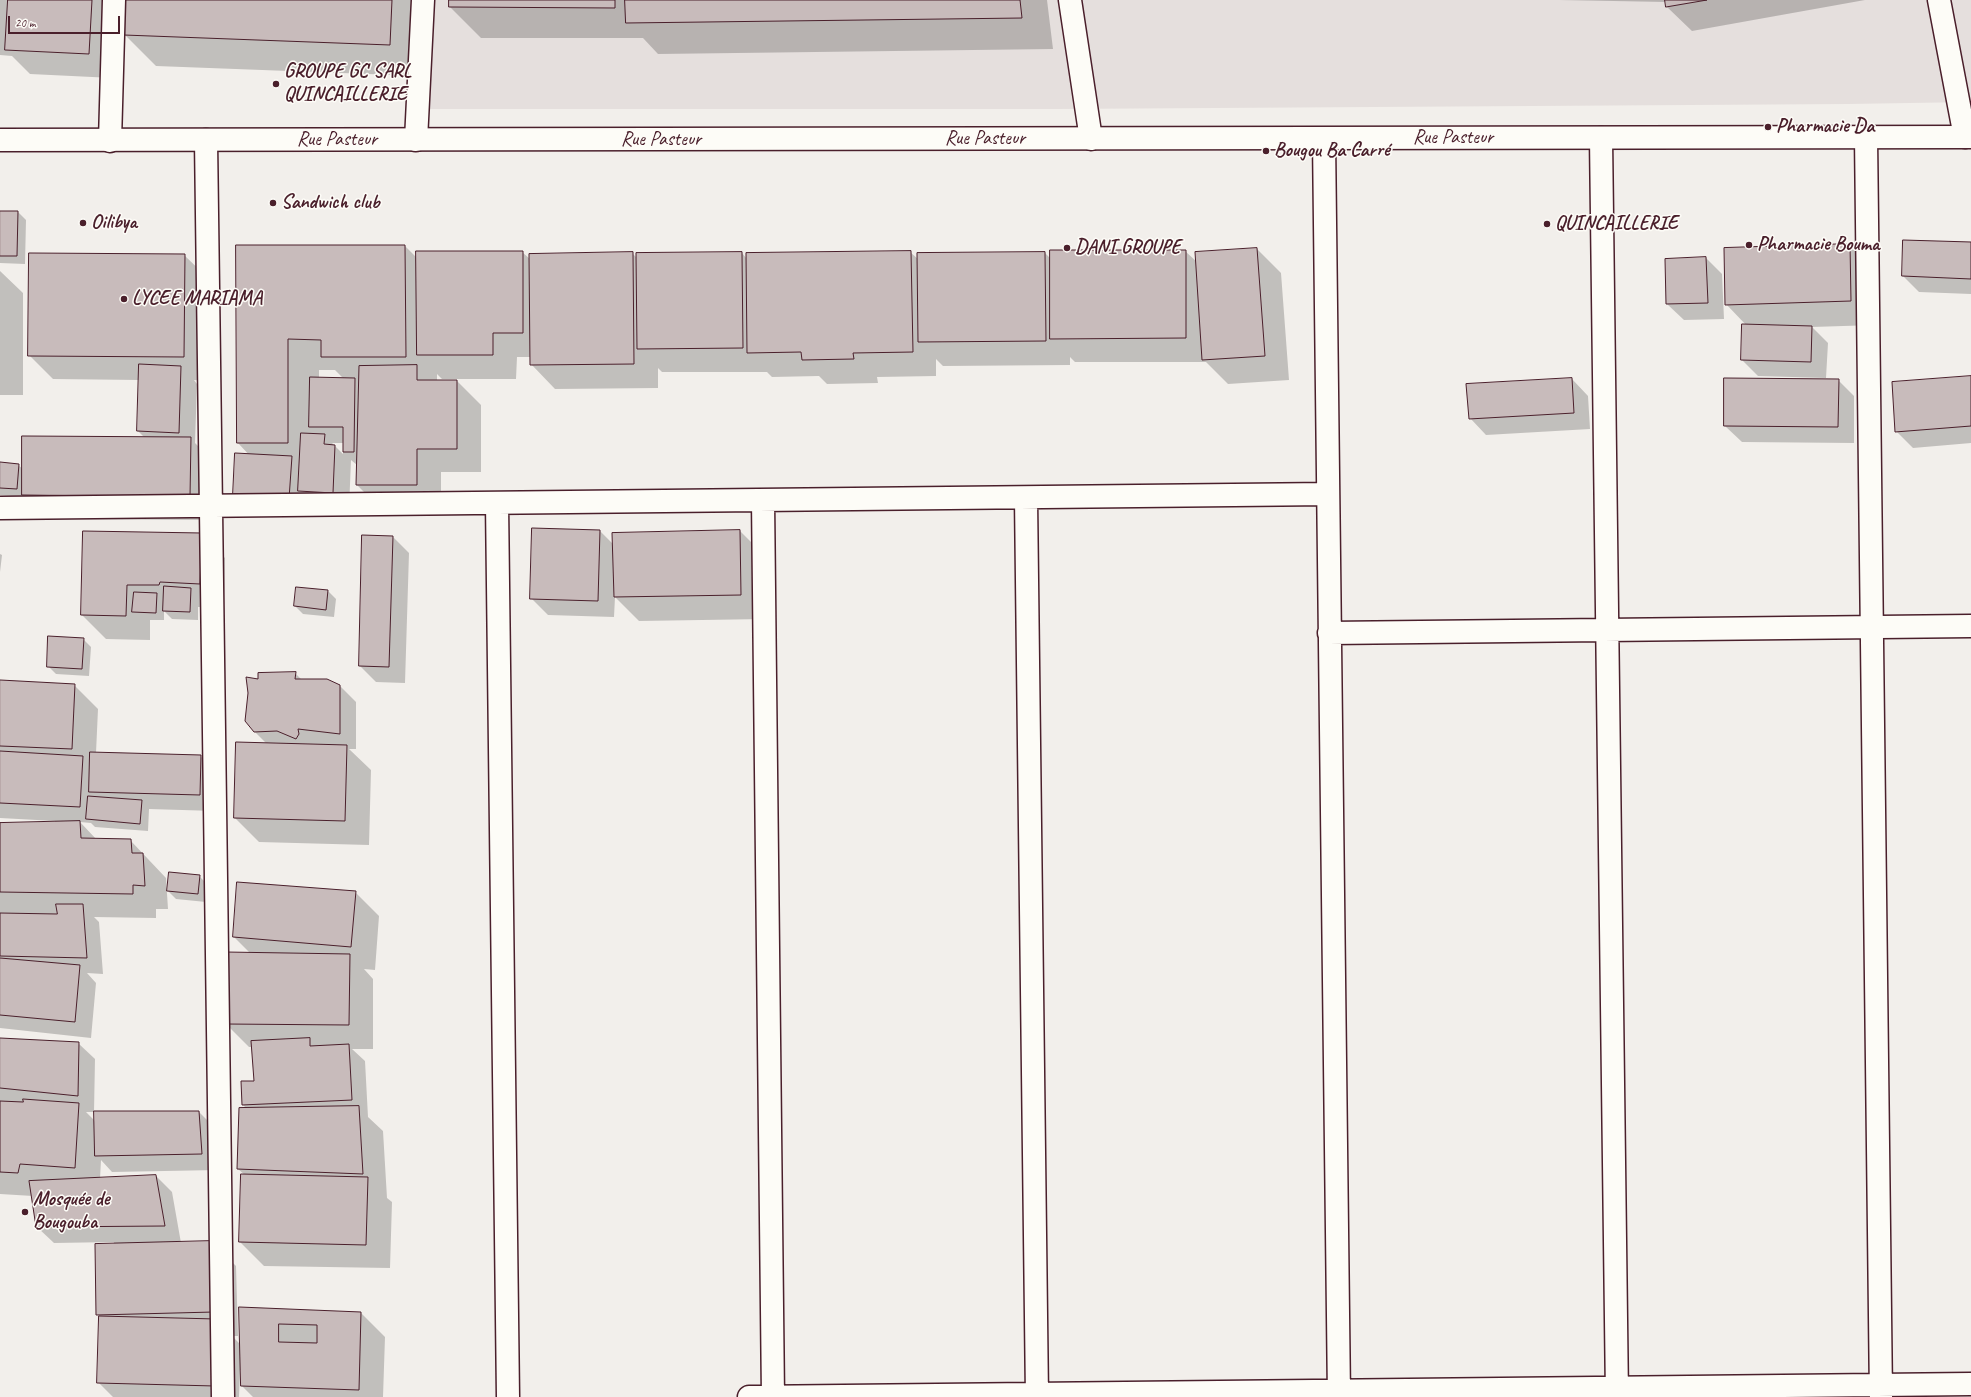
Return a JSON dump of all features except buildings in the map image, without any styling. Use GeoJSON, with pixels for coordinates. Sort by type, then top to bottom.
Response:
{"type":"FeatureCollection","features":[{"type":"Feature","properties":{"kind":"street"},"geometry":{"type":"LineString","coordinates":[[110,141],[114,0]]}},
{"type":"Feature","properties":{"kind":"street"},"geometry":{"type":"LineString","coordinates":[[416,140],[422,0]]}},
{"type":"Feature","properties":{"kind":"street"},"geometry":{"type":"LineString","coordinates":[[1070,0],[1091,139]]}},
{"type":"Feature","properties":{"kind":"street"},"geometry":{"type":"LineString","coordinates":[[1939,0],[1968,137]]}},
{"type":"Feature","properties":{"kind":"street"},"geometry":{"type":"LineString","coordinates":[[1866,137],[1880,1391]]}},
{"type":"Feature","properties":{"kind":"street","name":"Rue Pasteur"},"geometry":{"type":"LineString","coordinates":[[0,140],[1968,137]]}},
{"type":"Feature","properties":{"kind":"street"},"geometry":{"type":"LineString","coordinates":[[1324,138],[1339,1394]]}},
{"type":"Feature","properties":{"kind":"street"},"geometry":{"type":"LineString","coordinates":[[1601,138],[1617,1393]]}},
{"type":"Feature","properties":{"kind":"street"},"geometry":{"type":"LineString","coordinates":[[206,140],[223,1397]]}},
{"type":"Feature","properties":{"kind":"street"},"geometry":{"type":"LineString","coordinates":[[0,508],[1328,494]]}},
{"type":"Feature","properties":{"kind":"street"},"geometry":{"type":"LineString","coordinates":[[1026,498],[1037,1396]]}},
{"type":"Feature","properties":{"kind":"street"},"geometry":{"type":"LineString","coordinates":[[763,500],[773,1397]]}},
{"type":"Feature","properties":{"kind":"street"},"geometry":{"type":"LineString","coordinates":[[497,503],[508,1397]]}},
{"type":"Feature","properties":{"kind":"street"},"geometry":{"type":"LineString","coordinates":[[1330,633],[1971,626]]}},
{"type":"Feature","properties":{"kind":"street"},"geometry":{"type":"LineString","coordinates":[[749,1397],[1880,1391],[1971,1384]]}},
{"type":"Feature","properties":{"kind":"shaded area"},"geometry":{"type":"Polygon","coordinates":[[[433,0],[1971,0],[1971,102],[1057,109],[429,109],[433,0]]]}},
{"type":"Feature","properties":{"kind":"place","name":"GROUPE GC SARL QUINCAILLERIE"},"geometry":{"type":"Point","coordinates":[276,84]}},
{"type":"Feature","properties":{"kind":"place","name":"Pharmacie Da"},"geometry":{"type":"Point","coordinates":[1768,127]}},
{"type":"Feature","properties":{"kind":"place","name":"Bougou Ba Carré"},"geometry":{"type":"Point","coordinates":[1266,151]}},
{"type":"Feature","properties":{"kind":"place","name":"Sandwich club"},"geometry":{"type":"Point","coordinates":[273,203]}},
{"type":"Feature","properties":{"kind":"place","name":"Oilibya"},"geometry":{"type":"Point","coordinates":[83,223]}},
{"type":"Feature","properties":{"kind":"place","name":"QUINCAILLERIE"},"geometry":{"type":"Point","coordinates":[1547,224]}},
{"type":"Feature","properties":{"kind":"place","name":"Pharmacie Bouma"},"geometry":{"type":"Point","coordinates":[1749,245]}},
{"type":"Feature","properties":{"kind":"place","name":"DANI GROUPE"},"geometry":{"type":"Point","coordinates":[1067,248]}},
{"type":"Feature","properties":{"kind":"place","name":"LYCEE MARIAMA"},"geometry":{"type":"Point","coordinates":[124,299]}},
{"type":"Feature","properties":{"kind":"place","name":"Mosquée de Bougouba"},"geometry":{"type":"Point","coordinates":[25,1212]}}]}
